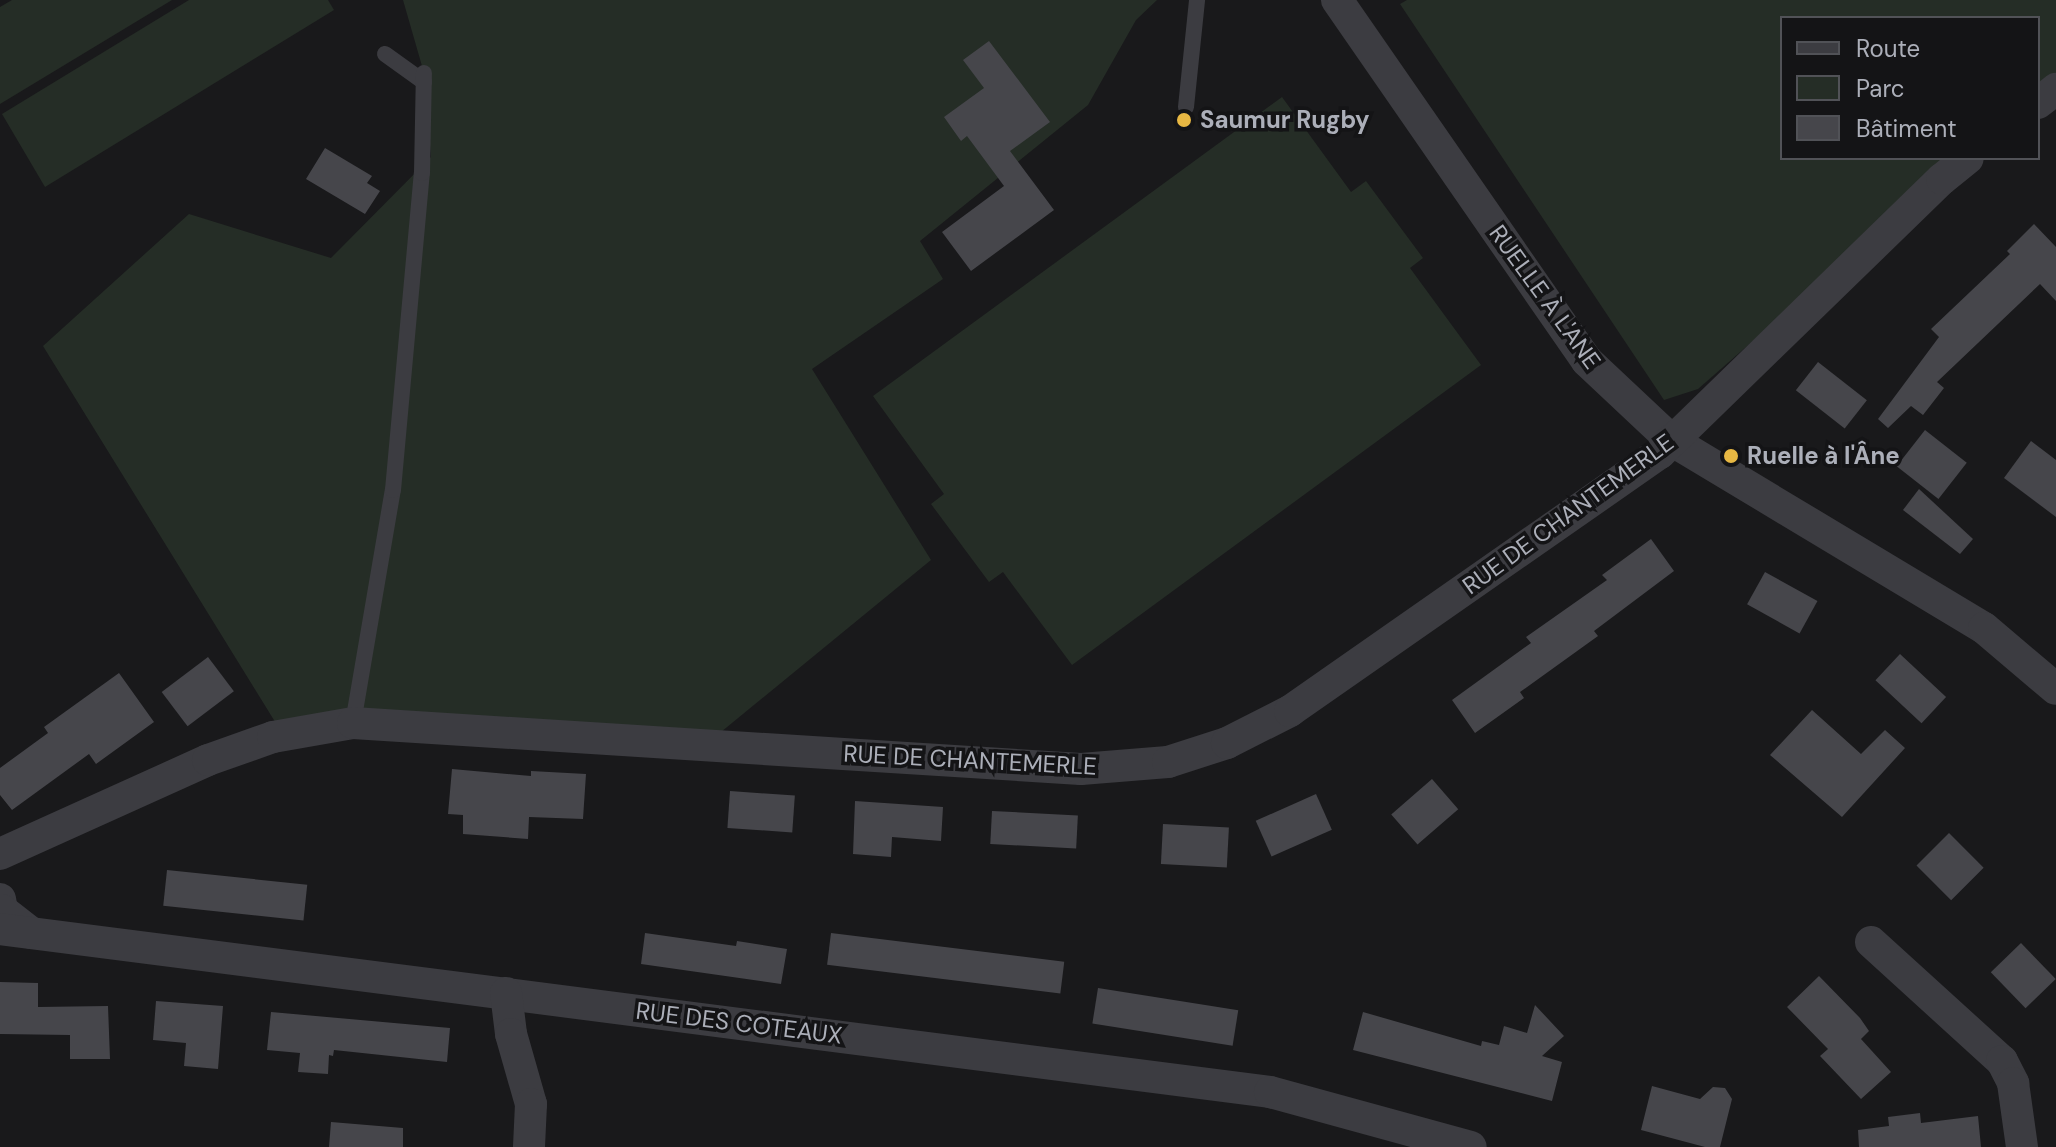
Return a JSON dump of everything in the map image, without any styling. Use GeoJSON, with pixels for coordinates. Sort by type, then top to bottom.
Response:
{"type":"FeatureCollection","features":[{"type":"Feature","properties":{"kind":"street","name":"RUELLE À L'ANE"},"geometry":{"type":"LineString","coordinates":[[1337,0],[1587,361],[1671,440],[1984,628],[2056,689]]}},
{"type":"Feature","properties":{"kind":"street"},"geometry":{"type":"LineString","coordinates":[[2040,101],[2056,89]]}},
{"type":"Feature","properties":{"kind":"street","name":"RUE DE CHANTEMERLE"},"geometry":{"type":"LineString","coordinates":[[0,869],[13,848],[208,760],[273,737],[353,723],[1081,769],[1168,762],[1227,743],[1290,711],[1660,453],[1942,179],[1966,160]]}},
{"type":"Feature","properties":{"kind":"street"},"geometry":{"type":"LineString","coordinates":[[0,882],[13,848]]}},
{"type":"Feature","properties":{"kind":"street"},"geometry":{"type":"LineString","coordinates":[[0,899],[2,910],[16,931]]}},
{"type":"Feature","properties":{"kind":"street","name":"RUE DES COTEAUX"},"geometry":{"type":"LineString","coordinates":[[16,931],[1270,1092],[1471,1147]]}},
{"type":"Feature","properties":{"kind":"street"},"geometry":{"type":"LineString","coordinates":[[1871,942],[2002,1061],[2013,1083],[2022,1147]]}},
{"type":"Feature","properties":{"kind":"street"},"geometry":{"type":"LineString","coordinates":[[506,993],[511,1034],[531,1104],[529,1147]]}},
{"type":"Feature","properties":{"kind":"lane"},"geometry":{"type":"LineString","coordinates":[[1186,107],[1197,0]]}},
{"type":"Feature","properties":{"kind":"lane"},"geometry":{"type":"LineString","coordinates":[[353,723],[393,490],[422,173],[424,77],[385,54]]}},
{"type":"Feature","properties":{"kind":"green space"},"geometry":{"type":"Polygon","coordinates":[[[12,0],[172,0],[0,104],[0,7],[12,0]]]}},
{"type":"Feature","properties":{"kind":"green space"},"geometry":{"type":"Polygon","coordinates":[[[189,0],[328,0],[334,10],[45,187],[2,114],[189,0]]]}},
{"type":"Feature","properties":{"kind":"green space"},"geometry":{"type":"Polygon","coordinates":[[[403,0],[1157,0],[1136,20],[1088,105],[920,241],[943,279],[812,369],[931,560],[721,732],[277,725],[43,346],[189,214],[331,258],[431,157],[424,73],[403,0]]]}},
{"type":"Feature","properties":{"kind":"green space"},"geometry":{"type":"Polygon","coordinates":[[[1407,0],[2056,0],[2056,79],[2040,91],[2040,16],[1780,16],[1780,160],[1960,160],[1698,389],[1664,400],[1400,4],[1407,0]]]}},
{"type":"Feature","properties":{"kind":"green space"},"geometry":{"type":"Polygon","coordinates":[[[1282,97],[1351,192],[1366,181],[1423,258],[1410,268],[1481,365],[1072,665],[1003,572],[989,582],[931,504],[944,494],[873,396],[1282,97]]]}},
{"type":"Feature","properties":{"kind":"building"},"geometry":{"type":"Polygon","coordinates":[[[989,41],[1050,122],[1010,151],[1054,210],[971,271],[942,232],[1004,186],[967,136],[961,141],[944,117],[984,88],[963,60],[989,41]]]}},
{"type":"Feature","properties":{"kind":"building"},"geometry":{"type":"Polygon","coordinates":[[[325,148],[372,176],[367,183],[380,191],[365,214],[306,179],[325,148]]]}},
{"type":"Feature","properties":{"kind":"building"},"geometry":{"type":"Polygon","coordinates":[[[2034,224],[2056,247],[2056,301],[2040,284],[1937,382],[1944,388],[1923,415],[1911,406],[1888,428],[1878,419],[1939,337],[1931,329],[2010,254],[2007,251],[2034,224]]]}},
{"type":"Feature","properties":{"kind":"building"},"geometry":{"type":"Polygon","coordinates":[[[1818,362],[1867,400],[1845,429],[1796,390],[1818,362]]]}},
{"type":"Feature","properties":{"kind":"building"},"geometry":{"type":"Polygon","coordinates":[[[1925,430],[1967,463],[1938,499],[1897,466],[1925,430]]]}},
{"type":"Feature","properties":{"kind":"building"},"geometry":{"type":"Polygon","coordinates":[[[2031,441],[2056,460],[2056,517],[2004,478],[2031,441]]]}},
{"type":"Feature","properties":{"kind":"building"},"geometry":{"type":"Polygon","coordinates":[[[1919,489],[1973,539],[1960,554],[1903,510],[1919,489]]]}},
{"type":"Feature","properties":{"kind":"building"},"geometry":{"type":"Polygon","coordinates":[[[1651,539],[1674,571],[1594,631],[1598,636],[1520,692],[1524,698],[1475,733],[1452,700],[1531,643],[1526,637],[1607,580],[1602,575],[1651,539]]]}},
{"type":"Feature","properties":{"kind":"building"},"geometry":{"type":"Polygon","coordinates":[[[1765,572],[1817,601],[1800,633],[1747,604],[1765,572]]]}},
{"type":"Feature","properties":{"kind":"building"},"geometry":{"type":"Polygon","coordinates":[[[1900,654],[1946,697],[1922,723],[1875,680],[1900,654]]]}},
{"type":"Feature","properties":{"kind":"building"},"geometry":{"type":"Polygon","coordinates":[[[208,657],[234,691],[188,726],[162,692],[208,657]]]}},
{"type":"Feature","properties":{"kind":"building"},"geometry":{"type":"Polygon","coordinates":[[[119,673],[154,722],[96,764],[89,754],[12,810],[0,795],[0,768],[48,733],[44,727],[119,673]]]}},
{"type":"Feature","properties":{"kind":"building"},"geometry":{"type":"Polygon","coordinates":[[[1812,710],[1861,754],[1885,730],[1905,748],[1842,817],[1770,755],[1812,710]]]}},
{"type":"Feature","properties":{"kind":"building"},"geometry":{"type":"Polygon","coordinates":[[[452,769],[531,776],[531,771],[586,774],[583,819],[529,817],[528,839],[463,834],[463,815],[448,814],[452,769]]]}},
{"type":"Feature","properties":{"kind":"building"},"geometry":{"type":"Polygon","coordinates":[[[1432,779],[1458,809],[1417,845],[1391,814],[1432,779]]]}},
{"type":"Feature","properties":{"kind":"building"},"geometry":{"type":"Polygon","coordinates":[[[730,791],[795,796],[792,832],[727,828],[730,791]]]}},
{"type":"Feature","properties":{"kind":"building"},"geometry":{"type":"Polygon","coordinates":[[[1316,794],[1332,830],[1272,856],[1256,821],[1316,794]]]}},
{"type":"Feature","properties":{"kind":"building"},"geometry":{"type":"Polygon","coordinates":[[[855,801],[943,807],[941,841],[892,837],[891,857],[853,854],[855,801]]]}},
{"type":"Feature","properties":{"kind":"building"},"geometry":{"type":"Polygon","coordinates":[[[992,811],[1078,816],[1076,848],[990,844],[992,811]]]}},
{"type":"Feature","properties":{"kind":"building"},"geometry":{"type":"Polygon","coordinates":[[[1163,824],[1229,827],[1227,867],[1161,864],[1163,824]]]}},
{"type":"Feature","properties":{"kind":"building"},"geometry":{"type":"Polygon","coordinates":[[[1949,833],[1984,868],[1951,900],[1916,866],[1949,833]]]}},
{"type":"Feature","properties":{"kind":"building"},"geometry":{"type":"Polygon","coordinates":[[[167,870],[307,885],[303,921],[163,906],[167,870]]]}},
{"type":"Feature","properties":{"kind":"building"},"geometry":{"type":"Polygon","coordinates":[[[645,933],[736,946],[737,941],[787,949],[781,984],[641,964],[645,933]]]}},
{"type":"Feature","properties":{"kind":"building"},"geometry":{"type":"Polygon","coordinates":[[[831,933],[1064,962],[1060,993],[827,965],[831,933]]]}},
{"type":"Feature","properties":{"kind":"building"},"geometry":{"type":"Polygon","coordinates":[[[2021,943],[2056,979],[2026,1008],[1991,972],[2021,943]]]}},
{"type":"Feature","properties":{"kind":"building"},"geometry":{"type":"Polygon","coordinates":[[[1819,976],[1860,1018],[1869,1031],[1861,1039],[1891,1072],[1861,1099],[1820,1056],[1828,1049],[1787,1007],[1819,976]]]}},
{"type":"Feature","properties":{"kind":"building"},"geometry":{"type":"Polygon","coordinates":[[[0,982],[38,983],[38,1007],[108,1006],[110,1059],[70,1059],[70,1035],[0,1034],[0,982]]]}},
{"type":"Feature","properties":{"kind":"building"},"geometry":{"type":"Polygon","coordinates":[[[1098,988],[1238,1010],[1233,1046],[1092,1024],[1098,988]]]}},
{"type":"Feature","properties":{"kind":"building"},"geometry":{"type":"Polygon","coordinates":[[[156,1001],[223,1006],[218,1069],[184,1066],[186,1043],[153,1040],[156,1001]]]}},
{"type":"Feature","properties":{"kind":"building"},"geometry":{"type":"Polygon","coordinates":[[[1535,1005],[1564,1036],[1542,1056],[1562,1062],[1552,1101],[1353,1050],[1363,1012],[1481,1046],[1482,1041],[1499,1045],[1504,1026],[1527,1033],[1535,1005]]]}},
{"type":"Feature","properties":{"kind":"building"},"geometry":{"type":"Polygon","coordinates":[[[271,1012],[450,1028],[447,1062],[334,1050],[333,1056],[329,1055],[328,1074],[298,1072],[300,1053],[267,1050],[271,1012]]]}},
{"type":"Feature","properties":{"kind":"building"},"geometry":{"type":"Polygon","coordinates":[[[1652,1086],[1700,1099],[1713,1087],[1725,1088],[1732,1099],[1720,1147],[1705,1147],[1641,1130],[1652,1086]]]}},
{"type":"Feature","properties":{"kind":"building"},"geometry":{"type":"Polygon","coordinates":[[[1920,1113],[1921,1123],[1978,1116],[1981,1147],[1859,1147],[1858,1130],[1889,1126],[1888,1117],[1920,1113]]]}},
{"type":"Feature","properties":{"kind":"building"},"geometry":{"type":"Polygon","coordinates":[[[331,1122],[403,1128],[403,1147],[329,1147],[331,1122]]]}},
{"type":"Feature","properties":{"kind":"place","name":"Saumur Rugby"},"geometry":{"type":"Point","coordinates":[1184,120]}},
{"type":"Feature","properties":{"kind":"place","name":"Ruelle à l'Âne"},"geometry":{"type":"Point","coordinates":[1731,456]}}]}
